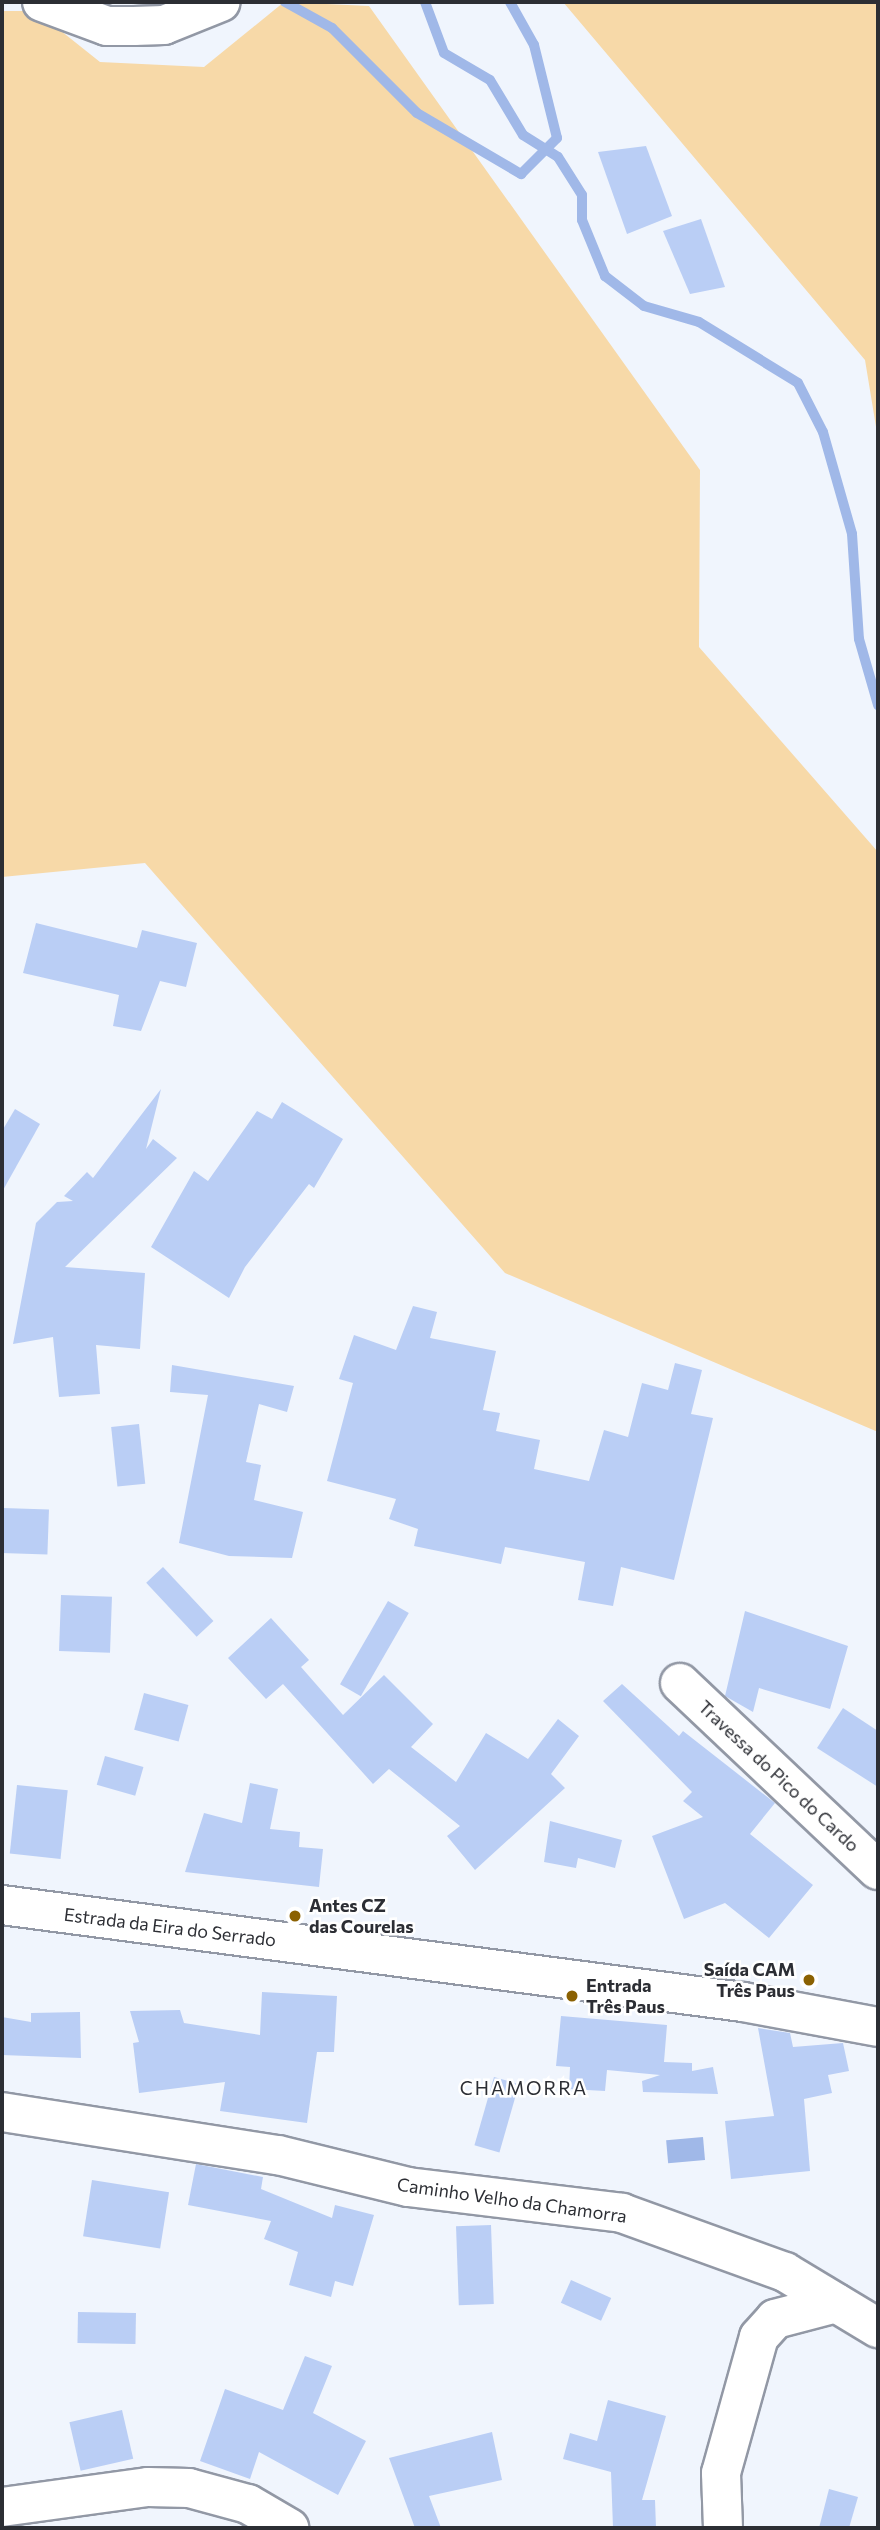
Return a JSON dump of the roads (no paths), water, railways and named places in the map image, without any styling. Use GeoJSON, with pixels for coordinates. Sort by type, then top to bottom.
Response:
{"type":"FeatureCollection","features":[{"type":"Feature","properties":{"kind":"street"},"geometry":{"type":"LineString","coordinates":[[42,2],[107,26],[134,26],[164,25],[221,2]]}},
{"type":"Feature","properties":{"kind":"street","name":"Travessa do Pico do Cardo"},"geometry":{"type":"LineString","coordinates":[[680,1683],[878,1870]]}},
{"type":"Feature","properties":{"kind":"street","name":"Estrada da Eira do Serrado"},"geometry":{"type":"LineString","coordinates":[[2,1905],[730,2000],[878,2023]]}},
{"type":"Feature","properties":{"kind":"street","name":"Caminho Velho da Chamorra"},"geometry":{"type":"LineString","coordinates":[[2,2112],[278,2155],[408,2187],[622,2213],[785,2272],[878,2328]]}},
{"type":"Feature","properties":{"kind":"street"},"geometry":{"type":"LineString","coordinates":[[723,2528],[720,2473],[759,2337],[775,2319],[836,2303]]}},
{"type":"Feature","properties":{"kind":"street"},"geometry":{"type":"LineString","coordinates":[[2,2507],[148,2487],[189,2488],[248,2504],[289,2528]]}},
{"type":"Feature","properties":{"kind":"water"},"geometry":{"type":"Polygon","coordinates":[[[703,2137],[705,2160],[668,2163],[666,2140],[703,2137]]]}},
{"type":"Feature","properties":{"kind":"waterway"},"geometry":{"type":"LineString","coordinates":[[285,2],[332,28],[417,113],[521,174],[557,138],[534,45],[510,2]]}},
{"type":"Feature","properties":{"kind":"waterway"},"geometry":{"type":"LineString","coordinates":[[425,2],[444,53],[490,80],[523,135],[558,157],[582,195],[582,220],[605,276],[644,306],[699,322],[798,383],[823,432],[852,534],[859,639],[878,705]]}},
{"type":"Feature","properties":{"kind":"place","name":"Antes CZ das Courelas"},"geometry":{"type":"Point","coordinates":[295,1916]}},
{"type":"Feature","properties":{"kind":"place","name":"Saída CAM Três Paus"},"geometry":{"type":"Point","coordinates":[809,1980]}},
{"type":"Feature","properties":{"kind":"place","name":"Entrada Três Paus"},"geometry":{"type":"Point","coordinates":[572,1996]}},
{"type":"Feature","properties":{"kind":"district","name":"CHAMORRA"},"geometry":{"type":"Point","coordinates":[524,2088]}}]}
